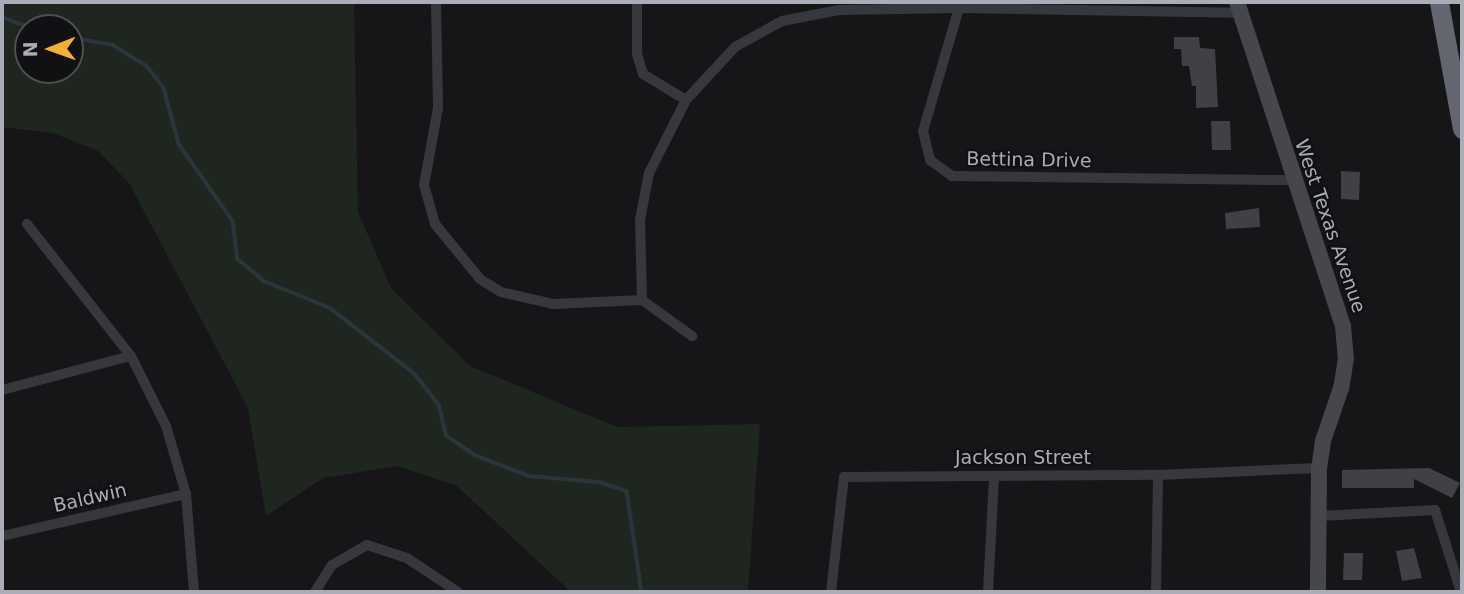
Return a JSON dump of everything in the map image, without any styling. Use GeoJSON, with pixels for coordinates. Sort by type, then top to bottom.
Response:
{"type":"FeatureCollection","features":[{"type":"Feature","properties":{"kind":"highway"},"geometry":{"type":"LineString","coordinates":[[1439,2],[1462,129]]}},
{"type":"Feature","properties":{"kind":"street"},"geometry":{"type":"LineString","coordinates":[[436,2],[438,108],[424,185],[435,224],[480,279],[501,292],[553,304],[642,300],[692,336]]}},
{"type":"Feature","properties":{"kind":"street"},"geometry":{"type":"LineString","coordinates":[[637,2],[637,54],[643,74],[686,100]]}},
{"type":"Feature","properties":{"kind":"street"},"geometry":{"type":"LineString","coordinates":[[642,300],[642,195],[686,100],[735,47],[782,21],[839,6],[1237,8]]}},
{"type":"Feature","properties":{"kind":"street","name":"Bettina Drive"},"geometry":{"type":"LineString","coordinates":[[960,8],[923,131],[930,160],[952,176],[1292,180]]}},
{"type":"Feature","properties":{"kind":"street","name":"West Texas Avenue"},"geometry":{"type":"LineString","coordinates":[[1237,8],[1292,180],[1333,290],[1344,337],[1341,388],[1322,441],[1319,468],[1318,592]]}},
{"type":"Feature","properties":{"kind":"street"},"geometry":{"type":"LineString","coordinates":[[27,224],[131,356],[166,426],[186,494],[194,592]]}},
{"type":"Feature","properties":{"kind":"street"},"geometry":{"type":"LineString","coordinates":[[2,390],[131,356]]}},
{"type":"Feature","properties":{"kind":"street","name":"Jackson Street"},"geometry":{"type":"LineString","coordinates":[[831,592],[844,477],[1158,475],[1319,468]]}},
{"type":"Feature","properties":{"kind":"street"},"geometry":{"type":"LineString","coordinates":[[1156,592],[1158,475]]}},
{"type":"Feature","properties":{"kind":"street"},"geometry":{"type":"LineString","coordinates":[[988,592],[994,476]]}},
{"type":"Feature","properties":{"kind":"street","name":"Baldwin"},"geometry":{"type":"LineString","coordinates":[[2,536],[186,494]]}},
{"type":"Feature","properties":{"kind":"street"},"geometry":{"type":"LineString","coordinates":[[1319,516],[1435,510],[1461,592]]}},
{"type":"Feature","properties":{"kind":"street"},"geometry":{"type":"LineString","coordinates":[[315,592],[332,565],[367,545],[407,558],[458,592]]}},
{"type":"Feature","properties":{"kind":"shaded area"},"geometry":{"type":"Polygon","coordinates":[[[2,2],[354,2],[358,212],[391,288],[470,366],[617,427],[760,424],[748,592],[571,592],[457,486],[397,466],[323,478],[266,516],[248,408],[129,183],[98,151],[53,133],[2,127],[2,2]]]}},
{"type":"Feature","properties":{"kind":"building"},"geometry":{"type":"Polygon","coordinates":[[[1174,37],[1199,37],[1200,48],[1215,49],[1218,107],[1196,108],[1196,86],[1192,86],[1189,66],[1182,66],[1181,49],[1174,49],[1174,37]]]}},
{"type":"Feature","properties":{"kind":"building"},"geometry":{"type":"Polygon","coordinates":[[[1211,121],[1230,121],[1231,150],[1212,150],[1211,121]]]}},
{"type":"Feature","properties":{"kind":"building"},"geometry":{"type":"Polygon","coordinates":[[[1341,171],[1360,172],[1359,200],[1341,199],[1341,171]]]}},
{"type":"Feature","properties":{"kind":"building"},"geometry":{"type":"Polygon","coordinates":[[[1259,208],[1260,227],[1226,229],[1225,213],[1259,208]]]}},
{"type":"Feature","properties":{"kind":"building"},"geometry":{"type":"Polygon","coordinates":[[[1429,468],[1460,483],[1452,498],[1414,479],[1414,488],[1342,488],[1342,470],[1429,468]]]}},
{"type":"Feature","properties":{"kind":"building"},"geometry":{"type":"Polygon","coordinates":[[[1414,548],[1422,578],[1402,581],[1396,551],[1414,548]]]}},
{"type":"Feature","properties":{"kind":"building"},"geometry":{"type":"Polygon","coordinates":[[[1344,553],[1363,553],[1362,580],[1343,580],[1344,553]]]}},
{"type":"Feature","properties":{"kind":"waterway"},"geometry":{"type":"LineString","coordinates":[[2,17],[14,22]]}},
{"type":"Feature","properties":{"kind":"waterway"},"geometry":{"type":"LineString","coordinates":[[84,40],[113,45],[147,66],[164,88],[179,144],[233,221],[238,259],[264,281],[330,308],[415,374],[439,405],[447,436],[475,455],[529,476],[599,482],[627,491],[642,592]]}}]}
